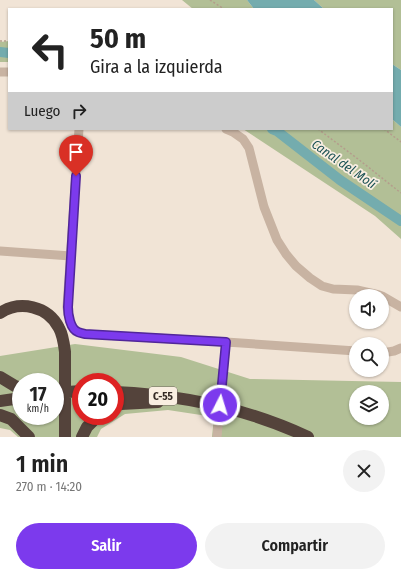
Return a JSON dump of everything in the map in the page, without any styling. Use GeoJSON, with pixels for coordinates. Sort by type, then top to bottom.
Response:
{"type":"FeatureCollection","features":[{"type":"Feature","properties":{"kind":"highway"},"geometry":{"type":"LineString","coordinates":[[0,313],[9,308],[19,306],[37,308],[49,315],[60,328],[65,352],[65,437]]}},
{"type":"Feature","properties":{"kind":"highway"},"geometry":{"type":"LineString","coordinates":[[0,377],[12,384]]}},
{"type":"Feature","properties":{"kind":"highway","name":"C-55"},"geometry":{"type":"LineString","coordinates":[[124,393],[184,398],[211,403],[286,426],[308,437]]}},
{"type":"Feature","properties":{"kind":"highway"},"geometry":{"type":"LineString","coordinates":[[0,401],[12,399]]}},
{"type":"Feature","properties":{"kind":"highway"},"geometry":{"type":"LineString","coordinates":[[124,404],[157,402],[211,403]]}},
{"type":"Feature","properties":{"kind":"highway"},"geometry":{"type":"LineString","coordinates":[[0,415],[10,419],[24,434]]}},
{"type":"Feature","properties":{"kind":"highway"},"geometry":{"type":"LineString","coordinates":[[82,437],[90,425]]}},
{"type":"Feature","properties":{"kind":"lane"},"geometry":{"type":"LineString","coordinates":[[80,130],[68,307],[70,322],[73,329],[77,332],[85,334],[349,351]]}},
{"type":"Feature","properties":{"kind":"lane"},"geometry":{"type":"LineString","coordinates":[[228,130],[243,139],[249,148],[264,207],[277,240],[286,254],[296,266],[322,286],[333,289],[349,290]]}},
{"type":"Feature","properties":{"kind":"lane"},"geometry":{"type":"LineString","coordinates":[[0,251],[71,256]]}},
{"type":"Feature","properties":{"kind":"lane"},"geometry":{"type":"LineString","coordinates":[[389,300],[401,307]]}},
{"type":"Feature","properties":{"kind":"lane"},"geometry":{"type":"LineString","coordinates":[[217,437],[226,342]]}},
{"type":"Feature","properties":{"kind":"lane"},"geometry":{"type":"LineString","coordinates":[[389,352],[401,348]]}},
{"type":"Feature","properties":{"kind":"path"},"geometry":{"type":"LineString","coordinates":[[210,0],[222,8]]}},
{"type":"Feature","properties":{"kind":"path"},"geometry":{"type":"LineString","coordinates":[[319,130],[401,193]]}},
{"type":"Feature","properties":{"kind":"path"},"geometry":{"type":"LineString","coordinates":[[385,130],[401,142]]}},
{"type":"Feature","properties":{"kind":"green space"},"geometry":{"type":"Polygon","coordinates":[[[182,0],[247,0],[253,8],[192,8],[182,0]]]}},
{"type":"Feature","properties":{"kind":"green space"},"geometry":{"type":"Polygon","coordinates":[[[314,0],[401,0],[401,70],[393,65],[393,8],[323,8],[314,0]]]}},
{"type":"Feature","properties":{"kind":"green space"},"geometry":{"type":"Polygon","coordinates":[[[8,41],[8,62],[0,62],[0,42],[8,41]]]}},
{"type":"Feature","properties":{"kind":"green space"},"geometry":{"type":"Polygon","coordinates":[[[393,120],[401,127],[401,239],[375,216],[245,130],[393,130],[393,120]]]}},
{"type":"Feature","properties":{"kind":"green space"},"geometry":{"type":"Polygon","coordinates":[[[75,344],[181,357],[250,379],[401,382],[401,437],[212,437],[214,417],[168,410],[124,415],[124,373],[72,373],[72,425],[107,425],[101,429],[97,437],[18,437],[10,430],[0,428],[0,356],[75,344]]]}},
{"type":"Feature","properties":{"kind":"water"},"geometry":{"type":"Polygon","coordinates":[[[247,0],[314,0],[323,8],[253,8],[247,0]]]}},
{"type":"Feature","properties":{"kind":"water"},"geometry":{"type":"Polygon","coordinates":[[[393,65],[401,70],[401,127],[393,120],[393,65]]]}},
{"type":"Feature","properties":{"kind":"waterway","name":"Canal del Molí"},"geometry":{"type":"LineString","coordinates":[[0,52],[8,53]]}},
{"type":"Feature","properties":{"kind":"waterway","name":"Canal del Molí"},"geometry":{"type":"LineString","coordinates":[[274,130],[340,180],[401,221]]}},
{"type":"Feature","properties":{"kind":"route"},"geometry":{"type":"LineString","coordinates":[[76,176],[68,307],[68,314],[73,329],[77,332],[85,334],[226,342],[220,405]]}}]}
